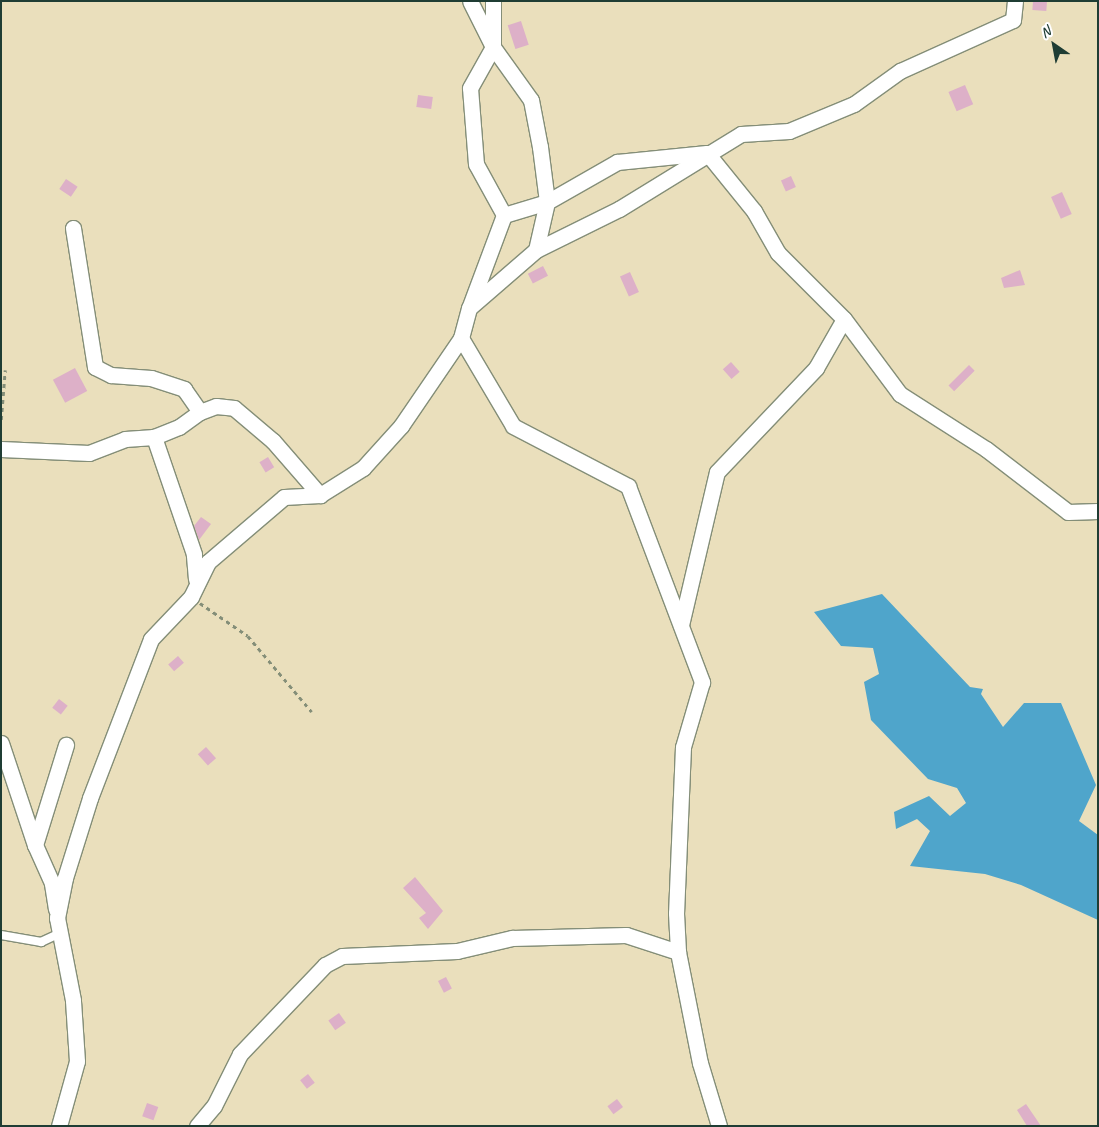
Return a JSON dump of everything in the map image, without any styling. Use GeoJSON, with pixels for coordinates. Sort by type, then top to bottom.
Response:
{"type":"FeatureCollection","features":[{"type":"Feature","properties":{"kind":"street"},"geometry":{"type":"LineString","coordinates":[[470,1],[493,47],[531,100],[547,202],[536,250]]}},
{"type":"Feature","properties":{"kind":"street"},"geometry":{"type":"LineString","coordinates":[[59,925],[90,798],[151,639],[191,597],[196,579],[208,562],[284,497],[320,495],[363,468],[389,440],[460,338],[469,308],[504,215],[476,164],[470,88],[493,47],[493,1]]}},
{"type":"Feature","properties":{"kind":"street"},"geometry":{"type":"LineString","coordinates":[[469,308],[536,250],[619,209],[707,153],[741,134],[789,131],[854,104],[900,71],[1013,20],[1015,1]]}},
{"type":"Feature","properties":{"kind":"street"},"geometry":{"type":"LineString","coordinates":[[504,215],[547,202],[617,162],[707,153]]}},
{"type":"Feature","properties":{"kind":"street"},"geometry":{"type":"LineString","coordinates":[[707,153],[754,211],[778,253],[844,319],[900,394],[986,449],[1068,512],[1098,511]]}},
{"type":"Feature","properties":{"kind":"street"},"geometry":{"type":"LineString","coordinates":[[73,228],[95,367],[111,375],[151,378],[184,389],[200,412]]}},
{"type":"Feature","properties":{"kind":"street"},"geometry":{"type":"LineString","coordinates":[[681,625],[716,472],[816,368],[844,319]]}},
{"type":"Feature","properties":{"kind":"street"},"geometry":{"type":"LineString","coordinates":[[460,338],[513,426],[628,486],[702,682],[683,747],[676,835],[678,952],[700,1063],[719,1126]]}},
{"type":"Feature","properties":{"kind":"street"},"geometry":{"type":"LineString","coordinates":[[1,449],[90,453],[125,439],[154,437],[179,427],[200,412],[216,406],[234,408],[273,441],[320,495]]}},
{"type":"Feature","properties":{"kind":"street"},"geometry":{"type":"LineString","coordinates":[[154,437],[194,554],[196,579]]}},
{"type":"Feature","properties":{"kind":"street"},"geometry":{"type":"LineString","coordinates":[[1,743],[35,845],[52,884],[73,1000],[77,1061],[59,1126]]}},
{"type":"Feature","properties":{"kind":"street"},"geometry":{"type":"LineString","coordinates":[[35,845],[66,745]]}},
{"type":"Feature","properties":{"kind":"street"},"geometry":{"type":"LineString","coordinates":[[197,1126],[214,1106],[240,1054],[325,965],[342,956],[457,951],[512,938],[626,935],[678,952]]}},
{"type":"Feature","properties":{"kind":"lane"},"geometry":{"type":"LineString","coordinates":[[1,936],[41,942],[59,925]]}},
{"type":"Feature","properties":{"kind":"path"},"geometry":{"type":"LineString","coordinates":[[1,420],[5,370]]}},
{"type":"Feature","properties":{"kind":"path"},"geometry":{"type":"LineString","coordinates":[[191,597],[248,636],[312,712]]}},
{"type":"Feature","properties":{"kind":"water"},"geometry":{"type":"Polygon","coordinates":[[[882,594],[970,687],[983,689],[981,694],[1003,727],[1024,703],[1061,703],[1096,785],[1079,821],[1098,835],[1098,920],[1021,885],[985,874],[910,866],[930,831],[917,819],[896,829],[894,812],[929,796],[950,816],[966,803],[957,788],[928,779],[871,720],[864,682],[879,674],[873,648],[841,646],[814,612],[882,594]]]}},
{"type":"Feature","properties":{"kind":"building"},"geometry":{"type":"Polygon","coordinates":[[[1033,1],[1047,2],[1046,11],[1032,10],[1033,1]]]}},
{"type":"Feature","properties":{"kind":"building"},"geometry":{"type":"Polygon","coordinates":[[[521,21],[529,45],[515,49],[508,25],[521,21]]]}},
{"type":"Feature","properties":{"kind":"building"},"geometry":{"type":"Polygon","coordinates":[[[965,85],[973,104],[957,111],[948,92],[965,85]]]}},
{"type":"Feature","properties":{"kind":"building"},"geometry":{"type":"Polygon","coordinates":[[[418,95],[433,97],[431,109],[416,107],[418,95]]]}},
{"type":"Feature","properties":{"kind":"building"},"geometry":{"type":"Polygon","coordinates":[[[791,176],[796,187],[786,191],[781,180],[791,176]]]}},
{"type":"Feature","properties":{"kind":"building"},"geometry":{"type":"Polygon","coordinates":[[[66,179],[78,187],[71,197],[59,189],[66,179]]]}},
{"type":"Feature","properties":{"kind":"building"},"geometry":{"type":"Polygon","coordinates":[[[1062,192],[1072,214],[1061,219],[1051,197],[1062,192]]]}},
{"type":"Feature","properties":{"kind":"building"},"geometry":{"type":"Polygon","coordinates":[[[543,266],[548,276],[533,284],[528,274],[543,266]]]}},
{"type":"Feature","properties":{"kind":"building"},"geometry":{"type":"Polygon","coordinates":[[[1020,270],[1025,285],[1004,288],[1001,278],[1020,270]]]}},
{"type":"Feature","properties":{"kind":"building"},"geometry":{"type":"Polygon","coordinates":[[[630,272],[639,292],[629,297],[620,276],[630,272]]]}},
{"type":"Feature","properties":{"kind":"building"},"geometry":{"type":"Polygon","coordinates":[[[731,362],[740,372],[732,379],[723,369],[731,362]]]}},
{"type":"Feature","properties":{"kind":"building"},"geometry":{"type":"Polygon","coordinates":[[[969,365],[975,371],[954,391],[948,386],[969,365]]]}},
{"type":"Feature","properties":{"kind":"building"},"geometry":{"type":"Polygon","coordinates":[[[75,368],[87,391],[65,403],[53,380],[75,368]]]}},
{"type":"Feature","properties":{"kind":"building"},"geometry":{"type":"Polygon","coordinates":[[[268,457],[274,467],[266,472],[259,462],[268,457]]]}},
{"type":"Feature","properties":{"kind":"building"},"geometry":{"type":"Polygon","coordinates":[[[201,517],[211,524],[199,540],[194,526],[201,517]]]}},
{"type":"Feature","properties":{"kind":"building"},"geometry":{"type":"Polygon","coordinates":[[[178,656],[184,663],[174,671],[168,665],[178,656]]]}},
{"type":"Feature","properties":{"kind":"building"},"geometry":{"type":"Polygon","coordinates":[[[59,699],[68,706],[61,714],[52,708],[59,699]]]}},
{"type":"Feature","properties":{"kind":"building"},"geometry":{"type":"Polygon","coordinates":[[[206,747],[216,758],[208,766],[198,754],[206,747]]]}},
{"type":"Feature","properties":{"kind":"building"},"geometry":{"type":"Polygon","coordinates":[[[415,877],[443,911],[428,929],[419,918],[426,913],[403,888],[415,877]]]}},
{"type":"Feature","properties":{"kind":"building"},"geometry":{"type":"Polygon","coordinates":[[[446,977],[452,989],[444,993],[438,981],[446,977]]]}},
{"type":"Feature","properties":{"kind":"building"},"geometry":{"type":"Polygon","coordinates":[[[339,1013],[346,1023],[335,1030],[328,1020],[339,1013]]]}},
{"type":"Feature","properties":{"kind":"building"},"geometry":{"type":"Polygon","coordinates":[[[308,1074],[315,1083],[307,1089],[300,1080],[308,1074]]]}},
{"type":"Feature","properties":{"kind":"building"},"geometry":{"type":"Polygon","coordinates":[[[617,1099],[623,1107],[613,1114],[607,1106],[617,1099]]]}},
{"type":"Feature","properties":{"kind":"building"},"geometry":{"type":"Polygon","coordinates":[[[147,1103],[158,1107],[153,1120],[142,1116],[147,1103]]]}},
{"type":"Feature","properties":{"kind":"building"},"geometry":{"type":"Polygon","coordinates":[[[1026,1104],[1041,1126],[1027,1126],[1017,1110],[1026,1104]]]}}]}
